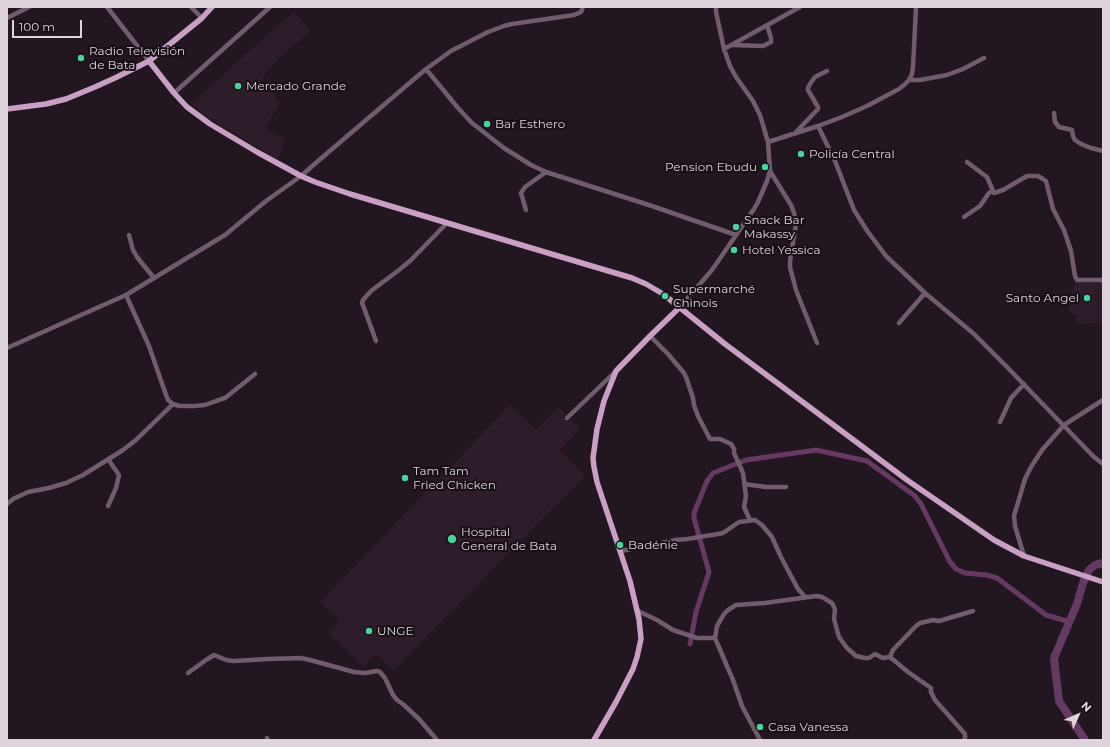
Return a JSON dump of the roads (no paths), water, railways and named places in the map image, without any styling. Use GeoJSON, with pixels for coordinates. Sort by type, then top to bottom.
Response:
{"type":"FeatureCollection","features":[{"type":"Feature","properties":{"kind":"main road"},"geometry":{"type":"LineString","coordinates":[[7,109],[46,104],[66,99],[149,61],[202,18],[212,7]]}},
{"type":"Feature","properties":{"kind":"main road"},"geometry":{"type":"LineString","coordinates":[[149,61],[187,107],[210,124],[301,176],[343,191],[632,278],[654,288],[725,344],[902,476],[994,540],[1024,556],[1080,576],[1103,582]]}},
{"type":"Feature","properties":{"kind":"main road"},"geometry":{"type":"LineString","coordinates":[[594,740],[633,669],[641,639],[638,611],[630,581],[596,477],[593,458],[597,429],[604,400],[616,371],[680,307]]}},
{"type":"Feature","properties":{"kind":"street"},"geometry":{"type":"LineString","coordinates":[[7,18],[29,7]]}},
{"type":"Feature","properties":{"kind":"street"},"geometry":{"type":"LineString","coordinates":[[107,7],[149,61]]}},
{"type":"Feature","properties":{"kind":"street"},"geometry":{"type":"LineString","coordinates":[[191,7],[202,18]]}},
{"type":"Feature","properties":{"kind":"street"},"geometry":{"type":"LineString","coordinates":[[174,93],[270,7]]}},
{"type":"Feature","properties":{"kind":"street"},"geometry":{"type":"LineString","coordinates":[[7,348],[126,295],[225,235],[266,201],[301,176],[426,69],[451,51],[488,32],[512,24],[574,15],[581,12],[583,7]]}},
{"type":"Feature","properties":{"kind":"street"},"geometry":{"type":"LineString","coordinates":[[680,307],[712,270],[758,202],[768,181],[770,171],[768,142],[760,115],[753,101],[730,66],[724,49],[716,10],[712,7]]}},
{"type":"Feature","properties":{"kind":"street"},"geometry":{"type":"LineString","coordinates":[[724,49],[800,7]]}},
{"type":"Feature","properties":{"kind":"street"},"geometry":{"type":"LineString","coordinates":[[768,142],[842,117],[899,89],[909,80],[914,67],[916,7]]}},
{"type":"Feature","properties":{"kind":"street"},"geometry":{"type":"LineString","coordinates":[[732,45],[763,46],[768,44],[771,42],[771,38],[768,25]]}},
{"type":"Feature","properties":{"kind":"street"},"geometry":{"type":"LineString","coordinates":[[909,80],[920,80],[947,75],[963,69],[984,58]]}},
{"type":"Feature","properties":{"kind":"street"},"geometry":{"type":"LineString","coordinates":[[426,69],[472,123],[504,148],[531,165],[546,172],[736,235]]}},
{"type":"Feature","properties":{"kind":"street"},"geometry":{"type":"LineString","coordinates":[[795,133],[818,109],[808,88],[815,77],[827,71]]}},
{"type":"Feature","properties":{"kind":"street"},"geometry":{"type":"LineString","coordinates":[[1054,112],[1055,122],[1059,126],[1072,130],[1075,140],[1091,148],[1103,151]]}},
{"type":"Feature","properties":{"kind":"street"},"geometry":{"type":"LineString","coordinates":[[818,126],[835,161],[854,210],[886,256],[925,293],[974,334],[1094,457],[1103,464]]}},
{"type":"Feature","properties":{"kind":"street"},"geometry":{"type":"LineString","coordinates":[[967,162],[987,177],[994,193]]}},
{"type":"Feature","properties":{"kind":"street"},"geometry":{"type":"LineString","coordinates":[[770,171],[791,205],[794,213],[796,224],[790,267],[796,290],[817,343]]}},
{"type":"Feature","properties":{"kind":"street"},"geometry":{"type":"LineString","coordinates":[[526,210],[521,193],[525,187],[546,172]]}},
{"type":"Feature","properties":{"kind":"street"},"geometry":{"type":"LineString","coordinates":[[964,217],[980,206],[992,191],[994,193],[1003,190],[1027,176],[1038,176],[1046,181],[1053,210],[1064,230],[1077,280],[1103,280]]}},
{"type":"Feature","properties":{"kind":"street"},"geometry":{"type":"LineString","coordinates":[[376,341],[362,304],[363,300],[371,291],[410,262],[447,223]]}},
{"type":"Feature","properties":{"kind":"street"},"geometry":{"type":"LineString","coordinates":[[129,236],[133,250],[137,257],[154,278]]}},
{"type":"Feature","properties":{"kind":"street"},"geometry":{"type":"LineString","coordinates":[[899,323],[925,293]]}},
{"type":"Feature","properties":{"kind":"street"},"geometry":{"type":"LineString","coordinates":[[126,295],[149,346],[168,400],[172,404],[179,406],[194,406],[216,402],[225,398],[254,374]]}},
{"type":"Feature","properties":{"kind":"street"},"geometry":{"type":"LineString","coordinates":[[650,336],[681,368],[686,377],[698,416],[710,439],[720,439],[731,444],[734,449],[739,466],[742,469],[746,496],[744,507],[750,520]]}},
{"type":"Feature","properties":{"kind":"street"},"geometry":{"type":"LineString","coordinates":[[567,418],[616,371]]}},
{"type":"Feature","properties":{"kind":"street"},"geometry":{"type":"LineString","coordinates":[[1000,422],[1011,398],[1024,384]]}},
{"type":"Feature","properties":{"kind":"street"},"geometry":{"type":"LineString","coordinates":[[1024,556],[1015,526],[1014,516],[1025,479],[1031,467],[1042,450],[1064,426],[1103,400]]}},
{"type":"Feature","properties":{"kind":"street"},"geometry":{"type":"LineString","coordinates":[[7,504],[13,499],[28,492],[66,483],[84,475],[136,440],[172,404]]}},
{"type":"Feature","properties":{"kind":"street"},"geometry":{"type":"LineString","coordinates":[[108,460],[119,475],[116,488],[108,506]]}},
{"type":"Feature","properties":{"kind":"street"},"geometry":{"type":"LineString","coordinates":[[744,484],[766,487],[786,487]]}},
{"type":"Feature","properties":{"kind":"street"},"geometry":{"type":"LineString","coordinates":[[621,551],[663,542],[723,533],[739,522],[755,520],[772,537],[798,589],[805,597]]}},
{"type":"Feature","properties":{"kind":"street"},"geometry":{"type":"LineString","coordinates":[[760,740],[742,706],[733,680],[715,638],[717,626],[728,610],[736,605],[765,603],[816,596],[822,597],[832,603],[835,609],[834,619],[839,637],[856,656],[869,658],[875,654],[883,658],[890,657],[908,672],[932,688],[931,692],[935,700],[964,734],[964,740]]}},
{"type":"Feature","properties":{"kind":"street"},"geometry":{"type":"LineString","coordinates":[[638,611],[687,636],[697,638],[715,638]]}},
{"type":"Feature","properties":{"kind":"street"},"geometry":{"type":"LineString","coordinates":[[890,657],[893,650],[920,623],[933,620],[939,621],[973,611]]}},
{"type":"Feature","properties":{"kind":"street"},"geometry":{"type":"LineString","coordinates":[[188,673],[214,655],[226,660],[234,661],[301,658],[354,672],[365,673],[377,671],[380,672],[385,678],[397,700],[419,719],[437,740]]}},
{"type":"Feature","properties":{"kind":"waterway"},"geometry":{"type":"LineString","coordinates":[[690,644],[696,612],[709,572],[694,518],[694,513],[707,481],[713,473],[746,460],[816,450],[867,461],[915,496],[921,504],[950,562],[956,569],[965,573],[987,575],[997,578],[1046,615],[1070,622]]}},
{"type":"Feature","properties":{"kind":"waterway"},"geometry":{"type":"LineString","coordinates":[[1085,740],[1059,701],[1054,658],[1077,604],[1083,583],[1089,570],[1095,565],[1103,563]]}},
{"type":"Feature","properties":{"kind":"place","name":"Radio Televisión de Bata"},"geometry":{"type":"Point","coordinates":[81,58]}},
{"type":"Feature","properties":{"kind":"place","name":"Mercado Grande"},"geometry":{"type":"Point","coordinates":[238,86]}},
{"type":"Feature","properties":{"kind":"place","name":"Bar Esthero"},"geometry":{"type":"Point","coordinates":[487,124]}},
{"type":"Feature","properties":{"kind":"place","name":"Policía Central"},"geometry":{"type":"Point","coordinates":[801,154]}},
{"type":"Feature","properties":{"kind":"place","name":"Pension Ebudu"},"geometry":{"type":"Point","coordinates":[765,167]}},
{"type":"Feature","properties":{"kind":"place","name":"Snack Bar Makassy"},"geometry":{"type":"Point","coordinates":[736,227]}},
{"type":"Feature","properties":{"kind":"place","name":"Hotel Yessica"},"geometry":{"type":"Point","coordinates":[734,250]}},
{"type":"Feature","properties":{"kind":"place","name":"Supermarché Chinois"},"geometry":{"type":"Point","coordinates":[665,296]}},
{"type":"Feature","properties":{"kind":"place","name":"Santo Angel"},"geometry":{"type":"Point","coordinates":[1087,298]}},
{"type":"Feature","properties":{"kind":"place","name":"Tam Tam Fried Chicken"},"geometry":{"type":"Point","coordinates":[405,478]}},
{"type":"Feature","properties":{"kind":"place","name":"Hospital General de Bata"},"geometry":{"type":"Point","coordinates":[452,539]}},
{"type":"Feature","properties":{"kind":"place","name":"Badénie"},"geometry":{"type":"Point","coordinates":[620,545]}},
{"type":"Feature","properties":{"kind":"place","name":"UNGE"},"geometry":{"type":"Point","coordinates":[369,631]}},
{"type":"Feature","properties":{"kind":"place","name":"Casa Vanessa"},"geometry":{"type":"Point","coordinates":[760,727]}}]}
